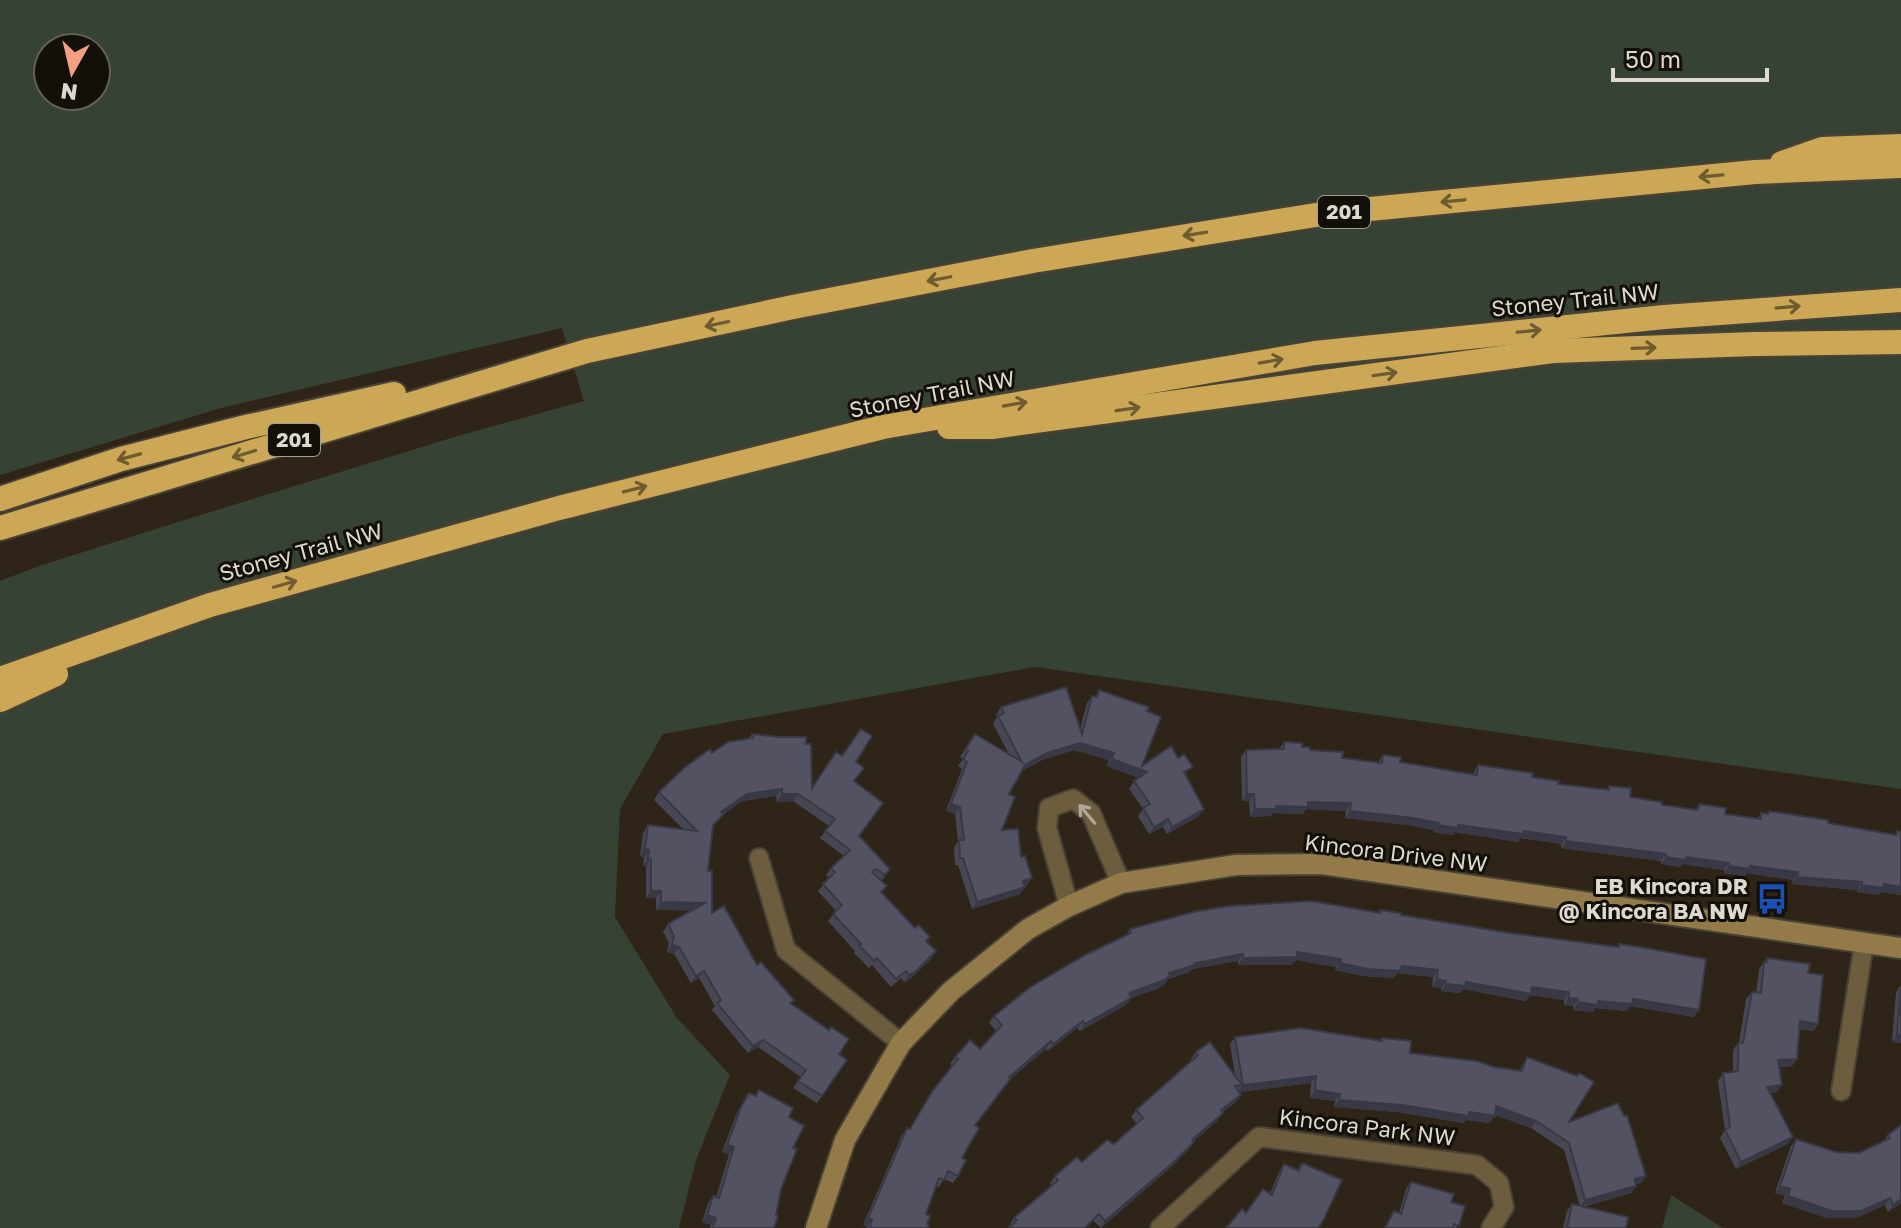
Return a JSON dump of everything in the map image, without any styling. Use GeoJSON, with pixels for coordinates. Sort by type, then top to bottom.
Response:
{"type":"FeatureCollection","features":[{"type":"Feature","properties":{"kind":"highway"},"geometry":{"type":"LineString","coordinates":[[1755,172],[1822,149],[1901,146]]}},
{"type":"Feature","properties":{"kind":"highway","name":"201"},"geometry":{"type":"LineString","coordinates":[[0,528],[587,351],[1033,261],[1328,213],[1755,172],[1901,166]]}},
{"type":"Feature","properties":{"kind":"highway","name":"Stoney Trail NW"},"geometry":{"type":"LineString","coordinates":[[0,679],[210,605],[559,508],[883,427],[1315,353],[1664,317],[1901,300]]}},
{"type":"Feature","properties":{"kind":"highway"},"geometry":{"type":"LineString","coordinates":[[883,427],[992,427],[1553,351],[1901,342]]}},
{"type":"Feature","properties":{"kind":"highway"},"geometry":{"type":"LineString","coordinates":[[0,499],[121,459],[246,427],[587,351]]}},
{"type":"Feature","properties":{"kind":"highway"},"geometry":{"type":"LineString","coordinates":[[0,700],[210,605]]}},
{"type":"Feature","properties":{"kind":"street"},"geometry":{"type":"LineString","coordinates":[[1069,906],[1047,828],[1049,808],[1073,799],[1091,813],[1121,883]]}},
{"type":"Feature","properties":{"kind":"street"},"geometry":{"type":"LineString","coordinates":[[759,858],[786,950],[901,1043]]}},
{"type":"Feature","properties":{"kind":"street","name":"Kincora Drive NW"},"geometry":{"type":"LineString","coordinates":[[816,1228],[845,1140],[901,1043],[951,991],[1028,929],[1069,906],[1121,883],[1236,865],[1322,864],[1901,948]]}},
{"type":"Feature","properties":{"kind":"street"},"geometry":{"type":"LineString","coordinates":[[1841,1091],[1864,943]]}},
{"type":"Feature","properties":{"kind":"street","name":"Kincora Park NW"},"geometry":{"type":"LineString","coordinates":[[1160,1228],[1259,1137],[1477,1165],[1499,1183],[1504,1207],[1491,1228]]}},
{"type":"Feature","properties":{"kind":"green space"},"geometry":{"type":"Polygon","coordinates":[[[0,0],[1901,0],[1901,789],[1035,667],[663,734],[620,809],[615,917],[677,1018],[730,1075],[696,1160],[679,1228],[0,1228],[0,581],[194,517],[461,435],[584,401],[562,328],[221,408],[0,475],[0,0]]]}},
{"type":"Feature","properties":{"kind":"green space"},"geometry":{"type":"Polygon","coordinates":[[[1671,1195],[1723,1228],[1662,1228],[1671,1195]]]}},
{"type":"Feature","properties":{"kind":"building"},"geometry":{"type":"Polygon","coordinates":[[[1066,687],[1082,734],[1092,696],[1097,697],[1099,690],[1149,707],[1147,711],[1161,717],[1142,766],[1171,746],[1178,758],[1184,754],[1193,767],[1184,772],[1204,809],[1172,827],[1168,819],[1154,827],[1143,808],[1150,804],[1134,781],[1147,772],[1112,759],[1114,753],[1080,743],[1047,753],[1025,765],[1009,794],[1015,797],[1002,830],[1018,829],[1021,857],[1025,856],[1032,878],[1023,881],[1025,887],[977,902],[963,858],[960,858],[959,840],[964,840],[960,807],[951,804],[967,762],[963,759],[968,751],[965,750],[975,734],[1022,762],[998,716],[1004,713],[1001,707],[1066,687]]]}},
{"type":"Feature","properties":{"kind":"building"},"geometry":{"type":"Polygon","coordinates":[[[861,729],[872,736],[856,762],[864,768],[854,781],[883,803],[859,836],[890,869],[885,875],[876,869],[872,872],[887,886],[881,892],[915,928],[919,925],[930,937],[926,941],[936,951],[914,973],[909,975],[906,971],[896,979],[877,958],[874,961],[833,914],[842,905],[823,884],[835,872],[831,868],[850,850],[825,831],[835,819],[798,794],[782,794],[782,789],[747,794],[721,812],[724,814],[713,825],[708,871],[712,871],[712,913],[724,906],[757,965],[761,962],[794,1000],[790,1003],[829,1030],[831,1027],[849,1039],[839,1054],[847,1060],[822,1096],[798,1081],[806,1070],[763,1040],[753,1046],[717,1003],[721,1000],[704,971],[696,976],[679,947],[672,945],[674,936],[668,924],[705,903],[661,902],[661,891],[651,891],[651,859],[648,858],[649,850],[645,849],[648,825],[697,831],[659,792],[710,749],[712,753],[728,742],[753,738],[752,734],[806,737],[806,744],[811,744],[812,788],[836,752],[842,756],[861,729]]]}},
{"type":"Feature","properties":{"kind":"building"},"geometry":{"type":"Polygon","coordinates":[[[1284,742],[1302,743],[1302,747],[1310,747],[1310,750],[1343,752],[1342,758],[1382,763],[1383,755],[1401,757],[1400,762],[1477,775],[1478,765],[1533,773],[1532,777],[1559,781],[1558,784],[1609,790],[1609,786],[1631,788],[1630,797],[1662,802],[1662,805],[1698,810],[1699,804],[1726,808],[1725,814],[1761,819],[1761,813],[1768,814],[1769,811],[1896,835],[1897,831],[1901,832],[1901,887],[1884,884],[1884,888],[1862,885],[1862,882],[1797,877],[1798,872],[1750,866],[1750,869],[1686,857],[1686,860],[1666,857],[1666,854],[1566,841],[1566,837],[1524,831],[1523,834],[1438,825],[1413,818],[1350,811],[1351,803],[1308,802],[1308,807],[1255,809],[1254,794],[1247,794],[1246,750],[1284,749],[1284,742]]]}},
{"type":"Feature","properties":{"kind":"building"},"geometry":{"type":"Polygon","coordinates":[[[1312,901],[1510,933],[1619,947],[1619,944],[1706,959],[1699,1010],[1633,999],[1632,1004],[1598,1001],[1598,1005],[1569,998],[1569,992],[1532,987],[1531,994],[1466,982],[1465,986],[1446,984],[1446,981],[1437,979],[1438,970],[1402,966],[1399,971],[1368,969],[1340,963],[1341,959],[1297,952],[1297,957],[1243,958],[1243,954],[1195,963],[1169,973],[1170,976],[1162,981],[1129,993],[1131,998],[1085,1024],[1083,1021],[1053,1044],[1051,1041],[1009,1077],[975,1125],[979,1128],[962,1158],[966,1160],[958,1176],[948,1171],[944,1180],[939,1178],[926,1214],[930,1216],[928,1228],[870,1228],[872,1219],[868,1218],[907,1128],[910,1129],[933,1090],[958,1059],[955,1057],[970,1040],[980,1049],[1002,1025],[994,1016],[1029,988],[1085,955],[1131,933],[1130,929],[1229,906],[1312,901]]]}},
{"type":"Feature","properties":{"kind":"building"},"geometry":{"type":"Polygon","coordinates":[[[1767,958],[1810,964],[1808,973],[1823,975],[1818,1024],[1800,1021],[1797,1059],[1778,1060],[1782,1085],[1767,1087],[1793,1137],[1741,1162],[1725,1130],[1730,1127],[1723,1073],[1738,1071],[1738,1043],[1743,1043],[1752,992],[1761,993],[1767,958]]]}},
{"type":"Feature","properties":{"kind":"building"},"geometry":{"type":"Polygon","coordinates":[[[1901,987],[1901,1035],[1897,1034],[1901,987]]]}},
{"type":"Feature","properties":{"kind":"building"},"geometry":{"type":"Polygon","coordinates":[[[1301,1028],[1382,1041],[1382,1038],[1411,1041],[1410,1053],[1476,1061],[1494,1067],[1522,1071],[1527,1057],[1577,1076],[1579,1073],[1594,1082],[1569,1122],[1618,1103],[1624,1116],[1627,1115],[1646,1176],[1635,1179],[1636,1186],[1585,1200],[1569,1143],[1536,1121],[1496,1106],[1495,1116],[1469,1112],[1469,1116],[1402,1105],[1339,1100],[1340,1094],[1315,1090],[1316,1076],[1243,1085],[1235,1037],[1301,1028]]]}},
{"type":"Feature","properties":{"kind":"building"},"geometry":{"type":"Polygon","coordinates":[[[1210,1042],[1242,1085],[1235,1086],[1241,1095],[1221,1110],[1223,1113],[1192,1140],[1194,1142],[1176,1160],[1105,1221],[1099,1214],[1085,1228],[1009,1228],[1017,1220],[1014,1218],[1058,1180],[1055,1176],[1077,1157],[1082,1162],[1107,1140],[1114,1144],[1143,1118],[1136,1110],[1210,1042]]]}},
{"type":"Feature","properties":{"kind":"building"},"geometry":{"type":"Polygon","coordinates":[[[759,1090],[793,1108],[789,1117],[804,1126],[793,1148],[797,1149],[781,1189],[774,1228],[713,1228],[716,1218],[707,1215],[713,1196],[719,1198],[734,1147],[727,1145],[749,1093],[756,1096],[759,1090]]]}},
{"type":"Feature","properties":{"kind":"building"},"geometry":{"type":"Polygon","coordinates":[[[1901,1125],[1901,1199],[1893,1205],[1890,1198],[1861,1211],[1832,1211],[1788,1196],[1790,1189],[1780,1186],[1796,1139],[1836,1152],[1859,1153],[1890,1138],[1888,1135],[1901,1125]]]}},
{"type":"Feature","properties":{"kind":"building"},"geometry":{"type":"Polygon","coordinates":[[[1302,1163],[1342,1180],[1318,1228],[1226,1228],[1242,1209],[1246,1213],[1263,1189],[1272,1195],[1284,1164],[1299,1171],[1302,1163]]]}},
{"type":"Feature","properties":{"kind":"building"},"geometry":{"type":"Polygon","coordinates":[[[1411,1182],[1454,1194],[1451,1202],[1465,1206],[1459,1226],[1385,1228],[1394,1211],[1401,1214],[1411,1182]]]}},
{"type":"Feature","properties":{"kind":"building"},"geometry":{"type":"Polygon","coordinates":[[[1572,1204],[1628,1217],[1626,1228],[1567,1228],[1572,1204]]]}},
{"type":"Feature","properties":{"kind":"place","name":"EB Kincora DR @ Kincora BA NW"},"geometry":{"type":"Point","coordinates":[1772,899]}}]}
